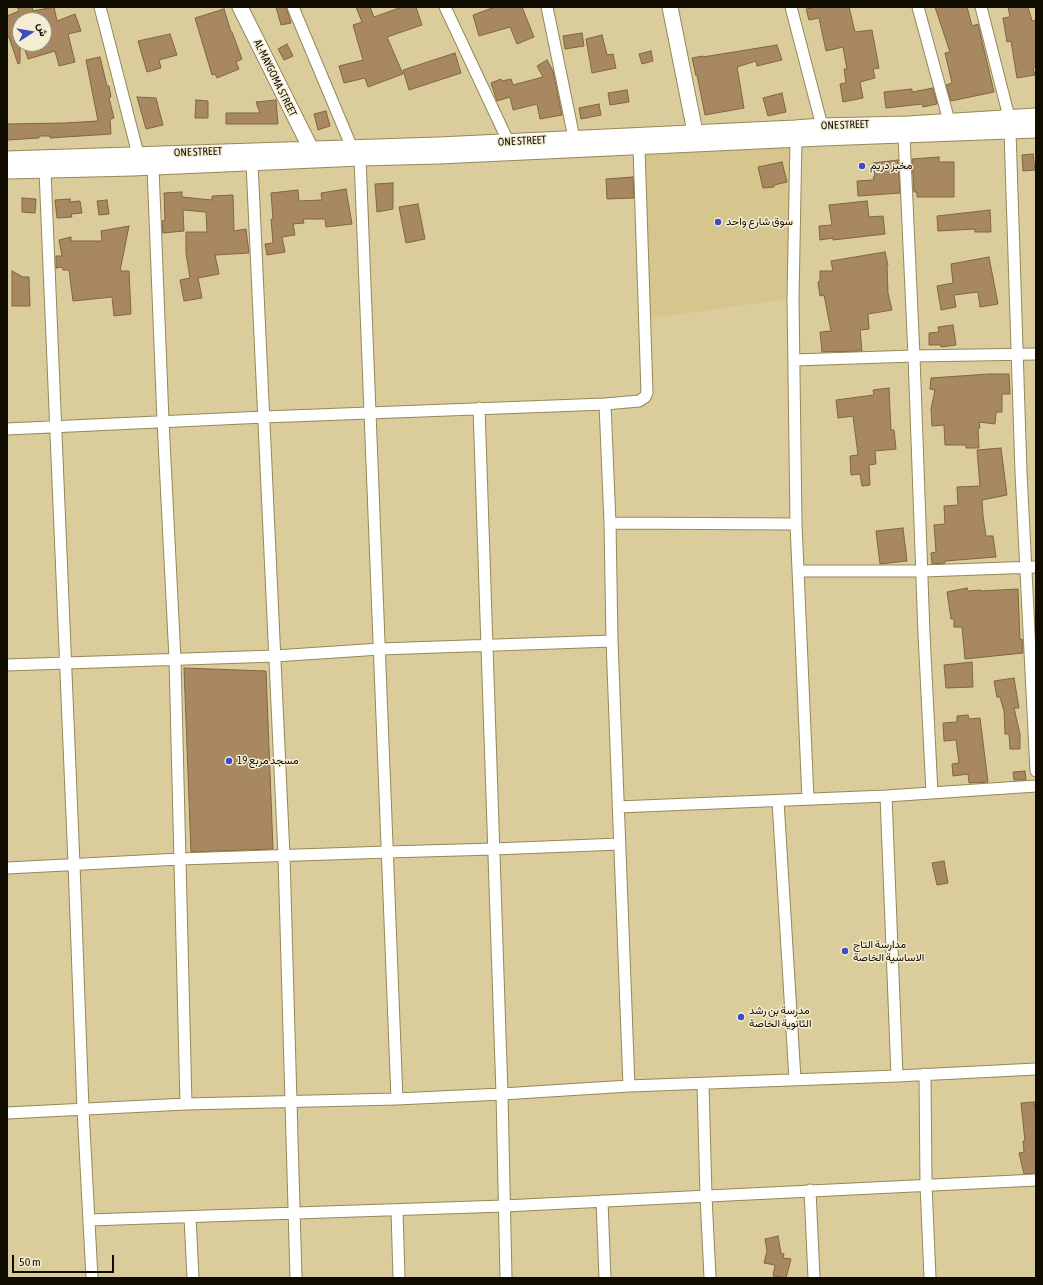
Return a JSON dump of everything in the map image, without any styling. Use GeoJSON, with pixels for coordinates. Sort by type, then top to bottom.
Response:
{"type":"FeatureCollection","features":[{"type":"Feature","properties":{"kind":"street"},"geometry":{"type":"LineString","coordinates":[[100,7],[138,154]]}},
{"type":"Feature","properties":{"kind":"street","name":"AL-MAYGOMA STREET"},"geometry":{"type":"LineString","coordinates":[[240,7],[313,154]]}},
{"type":"Feature","properties":{"kind":"street"},"geometry":{"type":"LineString","coordinates":[[292,7],[356,153],[370,412],[397,1099]]}},
{"type":"Feature","properties":{"kind":"street"},"geometry":{"type":"LineString","coordinates":[[445,7],[508,141]]}},
{"type":"Feature","properties":{"kind":"street"},"geometry":{"type":"LineString","coordinates":[[548,7],[574,138]]}},
{"type":"Feature","properties":{"kind":"street"},"geometry":{"type":"LineString","coordinates":[[670,7],[696,139]]}},
{"type":"Feature","properties":{"kind":"street"},"geometry":{"type":"LineString","coordinates":[[791,7],[822,126]]}},
{"type":"Feature","properties":{"kind":"street"},"geometry":{"type":"LineString","coordinates":[[918,7],[948,121]]}},
{"type":"Feature","properties":{"kind":"street"},"geometry":{"type":"LineString","coordinates":[[981,7],[1009,124],[1018,354],[1031,567],[1036,771]]}},
{"type":"Feature","properties":{"kind":"street","name":"ONE STREET"},"geometry":{"type":"LineString","coordinates":[[7,159],[138,154],[356,153],[508,141],[574,138],[796,140],[904,136],[984,125],[1009,124],[1036,116]]}},
{"type":"Feature","properties":{"kind":"street","name":"ONE STREET"},"geometry":{"type":"LineString","coordinates":[[356,153],[439,156],[639,148],[696,139],[822,126],[948,121],[984,125]]}},
{"type":"Feature","properties":{"kind":"street","name":"ONE STREET"},"geometry":{"type":"LineString","coordinates":[[1009,124],[1036,130]]}},
{"type":"Feature","properties":{"kind":"street"},"geometry":{"type":"LineString","coordinates":[[904,136],[924,634],[932,792]]}},
{"type":"Feature","properties":{"kind":"street"},"geometry":{"type":"LineString","coordinates":[[796,140],[793,298],[796,524],[808,799]]}},
{"type":"Feature","properties":{"kind":"street"},"geometry":{"type":"LineString","coordinates":[[7,429],[264,416],[605,404],[639,401],[645,397],[647,393],[639,148]]}},
{"type":"Feature","properties":{"kind":"street","name":"ONE STREET"},"geometry":{"type":"LineString","coordinates":[[7,171],[45,171],[252,163],[313,154]]}},
{"type":"Feature","properties":{"kind":"street"},"geometry":{"type":"LineString","coordinates":[[252,163],[284,856],[296,1278]]}},
{"type":"Feature","properties":{"kind":"street"},"geometry":{"type":"LineString","coordinates":[[153,167],[163,421],[175,659],[186,1104]]}},
{"type":"Feature","properties":{"kind":"street"},"geometry":{"type":"LineString","coordinates":[[45,171],[83,1109],[92,1278]]}},
{"type":"Feature","properties":{"kind":"street"},"geometry":{"type":"LineString","coordinates":[[794,360],[1036,354]]}},
{"type":"Feature","properties":{"kind":"street"},"geometry":{"type":"LineString","coordinates":[[605,404],[610,523],[612,641],[629,1086]]}},
{"type":"Feature","properties":{"kind":"street"},"geometry":{"type":"LineString","coordinates":[[479,408],[502,1094],[506,1278]]}},
{"type":"Feature","properties":{"kind":"street"},"geometry":{"type":"LineString","coordinates":[[610,523],[796,524]]}},
{"type":"Feature","properties":{"kind":"street"},"geometry":{"type":"LineString","coordinates":[[799,571],[922,571],[1031,567]]}},
{"type":"Feature","properties":{"kind":"street"},"geometry":{"type":"LineString","coordinates":[[7,665],[275,656],[380,649],[612,641]]}},
{"type":"Feature","properties":{"kind":"street"},"geometry":{"type":"LineString","coordinates":[[618,807],[886,796],[1036,786]]}},
{"type":"Feature","properties":{"kind":"street"},"geometry":{"type":"LineString","coordinates":[[886,796],[897,1076]]}},
{"type":"Feature","properties":{"kind":"street"},"geometry":{"type":"LineString","coordinates":[[778,801],[795,1079]]}},
{"type":"Feature","properties":{"kind":"street"},"geometry":{"type":"LineString","coordinates":[[7,868],[180,859],[620,844]]}},
{"type":"Feature","properties":{"kind":"street"},"geometry":{"type":"LineString","coordinates":[[7,1113],[186,1104],[397,1099],[629,1086],[1036,1069]]}},
{"type":"Feature","properties":{"kind":"street"},"geometry":{"type":"LineString","coordinates":[[925,1074],[926,1184],[930,1278]]}},
{"type":"Feature","properties":{"kind":"street"},"geometry":{"type":"LineString","coordinates":[[704,1084],[706,1196],[710,1278]]}},
{"type":"Feature","properties":{"kind":"street"},"geometry":{"type":"LineString","coordinates":[[89,1220],[504,1206],[926,1184],[1036,1180]]}},
{"type":"Feature","properties":{"kind":"street"},"geometry":{"type":"LineString","coordinates":[[810,1190],[814,1278]]}},
{"type":"Feature","properties":{"kind":"street"},"geometry":{"type":"LineString","coordinates":[[602,1201],[605,1278]]}},
{"type":"Feature","properties":{"kind":"street"},"geometry":{"type":"LineString","coordinates":[[397,1210],[399,1278]]}},
{"type":"Feature","properties":{"kind":"street"},"geometry":{"type":"LineString","coordinates":[[190,1217],[193,1278]]}},
{"type":"Feature","properties":{"kind":"shaded area","name":"سوق شارع واحد"},"geometry":{"type":"Polygon","coordinates":[[[794,138],[793,298],[645,319],[639,146],[794,138]]]}},
{"type":"Feature","properties":{"kind":"building"},"geometry":{"type":"Polygon","coordinates":[[[17,7],[32,7],[33,11],[54,7],[57,21],[75,14],[81,31],[68,34],[75,62],[59,66],[55,51],[52,52],[52,12],[17,12],[19,11],[17,7]]]}},
{"type":"Feature","properties":{"kind":"building"},"geometry":{"type":"Polygon","coordinates":[[[276,7],[286,7],[291,23],[281,25],[276,7]]]}},
{"type":"Feature","properties":{"kind":"building"},"geometry":{"type":"Polygon","coordinates":[[[356,7],[370,7],[374,17],[402,7],[416,7],[422,25],[387,37],[403,74],[368,87],[365,78],[344,83],[339,66],[363,60],[353,25],[362,22],[356,7]]]}},
{"type":"Feature","properties":{"kind":"building"},"geometry":{"type":"Polygon","coordinates":[[[495,7],[522,7],[534,37],[517,44],[510,27],[479,36],[473,15],[495,7]]]}},
{"type":"Feature","properties":{"kind":"building"},"geometry":{"type":"Polygon","coordinates":[[[816,7],[849,7],[855,32],[872,30],[879,68],[873,69],[875,78],[860,82],[863,98],[843,102],[840,84],[846,83],[844,69],[847,69],[843,47],[826,51],[819,18],[809,20],[806,9],[816,7]]]}},
{"type":"Feature","properties":{"kind":"building"},"geometry":{"type":"Polygon","coordinates":[[[935,7],[967,7],[972,26],[978,24],[994,92],[951,101],[946,85],[952,83],[945,53],[950,52],[935,7]]]}},
{"type":"Feature","properties":{"kind":"building"},"geometry":{"type":"Polygon","coordinates":[[[1008,7],[1028,7],[1032,21],[1036,20],[1036,67],[1033,68],[1035,75],[1017,78],[1011,41],[1007,42],[1003,18],[1010,17],[1008,7]]]}},
{"type":"Feature","properties":{"kind":"building"},"geometry":{"type":"Polygon","coordinates":[[[224,9],[231,32],[242,59],[236,62],[239,69],[217,78],[215,74],[212,75],[195,18],[224,9]]]}},
{"type":"Feature","properties":{"kind":"building"},"geometry":{"type":"Polygon","coordinates":[[[12,14],[12,46],[9,37],[7,38],[7,16],[12,14]]]}},
{"type":"Feature","properties":{"kind":"building"},"geometry":{"type":"Polygon","coordinates":[[[582,33],[584,46],[565,49],[563,36],[582,33]]]}},
{"type":"Feature","properties":{"kind":"building"},"geometry":{"type":"Polygon","coordinates":[[[170,34],[177,55],[159,60],[161,68],[147,72],[138,41],[170,34]]]}},
{"type":"Feature","properties":{"kind":"building"},"geometry":{"type":"Polygon","coordinates":[[[602,35],[607,55],[613,54],[616,68],[592,73],[586,39],[602,35]]]}},
{"type":"Feature","properties":{"kind":"building"},"geometry":{"type":"Polygon","coordinates":[[[287,44],[293,56],[284,60],[278,49],[287,44]]]}},
{"type":"Feature","properties":{"kind":"building"},"geometry":{"type":"Polygon","coordinates":[[[777,45],[782,60],[757,66],[756,61],[737,67],[744,108],[705,115],[692,58],[777,45]]]}},
{"type":"Feature","properties":{"kind":"building"},"geometry":{"type":"Polygon","coordinates":[[[651,51],[653,61],[642,64],[639,54],[651,51]]]}},
{"type":"Feature","properties":{"kind":"building"},"geometry":{"type":"Polygon","coordinates":[[[14,52],[20,52],[20,63],[18,64],[14,52]]]}},
{"type":"Feature","properties":{"kind":"building"},"geometry":{"type":"Polygon","coordinates":[[[26,52],[52,52],[28,59],[26,52]]]}},
{"type":"Feature","properties":{"kind":"building"},"geometry":{"type":"Polygon","coordinates":[[[455,53],[461,73],[409,90],[403,70],[455,53]]]}},
{"type":"Feature","properties":{"kind":"building"},"geometry":{"type":"Polygon","coordinates":[[[100,57],[107,86],[109,86],[111,97],[109,98],[114,118],[110,119],[111,134],[50,138],[50,136],[39,136],[39,138],[7,140],[7,124],[98,121],[86,60],[100,57]]]}},
{"type":"Feature","properties":{"kind":"building"},"geometry":{"type":"Polygon","coordinates":[[[547,60],[553,71],[562,115],[540,119],[537,104],[513,110],[510,97],[497,101],[491,83],[501,79],[502,81],[511,79],[513,85],[543,77],[537,66],[547,60]]]}},
{"type":"Feature","properties":{"kind":"building"},"geometry":{"type":"Polygon","coordinates":[[[933,88],[937,104],[923,107],[922,104],[886,108],[884,92],[912,89],[912,92],[933,88]]]}},
{"type":"Feature","properties":{"kind":"building"},"geometry":{"type":"Polygon","coordinates":[[[627,90],[629,102],[610,105],[608,93],[627,90]]]}},
{"type":"Feature","properties":{"kind":"building"},"geometry":{"type":"Polygon","coordinates":[[[782,93],[786,112],[768,116],[763,98],[782,93]]]}},
{"type":"Feature","properties":{"kind":"building"},"geometry":{"type":"Polygon","coordinates":[[[137,97],[156,98],[163,125],[146,129],[137,97]]]}},
{"type":"Feature","properties":{"kind":"building"},"geometry":{"type":"Polygon","coordinates":[[[196,100],[208,101],[208,118],[195,118],[196,100]]]}},
{"type":"Feature","properties":{"kind":"building"},"geometry":{"type":"Polygon","coordinates":[[[276,100],[278,124],[226,124],[226,113],[260,113],[256,102],[276,100]]]}},
{"type":"Feature","properties":{"kind":"building"},"geometry":{"type":"Polygon","coordinates":[[[599,104],[601,115],[581,119],[579,108],[599,104]]]}},
{"type":"Feature","properties":{"kind":"building"},"geometry":{"type":"Polygon","coordinates":[[[326,111],[330,126],[318,130],[314,114],[326,111]]]}},
{"type":"Feature","properties":{"kind":"building"},"geometry":{"type":"Polygon","coordinates":[[[1033,154],[1035,170],[1023,171],[1022,155],[1033,154]]]}},
{"type":"Feature","properties":{"kind":"building"},"geometry":{"type":"Polygon","coordinates":[[[939,157],[939,162],[954,162],[954,197],[917,197],[917,192],[914,192],[912,159],[939,157]]]}},
{"type":"Feature","properties":{"kind":"building"},"geometry":{"type":"Polygon","coordinates":[[[898,160],[900,193],[858,196],[857,181],[874,180],[873,163],[898,160]]]}},
{"type":"Feature","properties":{"kind":"building"},"geometry":{"type":"Polygon","coordinates":[[[782,162],[787,182],[774,185],[774,187],[763,188],[758,167],[782,162]]]}},
{"type":"Feature","properties":{"kind":"building"},"geometry":{"type":"Polygon","coordinates":[[[633,177],[634,198],[607,199],[606,179],[633,177]]]}},
{"type":"Feature","properties":{"kind":"building"},"geometry":{"type":"Polygon","coordinates":[[[393,183],[393,209],[377,212],[375,184],[393,183]]]}},
{"type":"Feature","properties":{"kind":"building"},"geometry":{"type":"Polygon","coordinates":[[[346,189],[352,224],[326,227],[325,219],[303,219],[304,223],[293,224],[295,235],[282,237],[285,252],[267,255],[265,244],[273,243],[271,193],[298,190],[299,201],[322,200],[321,193],[346,189]]]}},
{"type":"Feature","properties":{"kind":"building"},"geometry":{"type":"Polygon","coordinates":[[[182,192],[182,197],[212,200],[212,196],[233,195],[234,231],[246,229],[249,253],[215,255],[219,274],[198,278],[202,298],[184,301],[180,280],[190,278],[186,253],[186,232],[207,232],[206,212],[183,210],[184,231],[163,233],[162,221],[165,220],[164,193],[182,192]]]}},
{"type":"Feature","properties":{"kind":"building"},"geometry":{"type":"Polygon","coordinates":[[[22,198],[36,199],[35,213],[22,212],[22,198]]]}},
{"type":"Feature","properties":{"kind":"building"},"geometry":{"type":"Polygon","coordinates":[[[70,199],[70,202],[80,201],[82,213],[71,214],[72,217],[57,218],[55,200],[70,199]]]}},
{"type":"Feature","properties":{"kind":"building"},"geometry":{"type":"Polygon","coordinates":[[[107,200],[109,214],[99,215],[97,201],[107,200]]]}},
{"type":"Feature","properties":{"kind":"building"},"geometry":{"type":"Polygon","coordinates":[[[867,201],[869,217],[883,216],[885,234],[820,240],[819,226],[832,225],[829,205],[867,201]]]}},
{"type":"Feature","properties":{"kind":"building"},"geometry":{"type":"Polygon","coordinates":[[[418,204],[425,239],[406,243],[399,207],[418,204]]]}},
{"type":"Feature","properties":{"kind":"building"},"geometry":{"type":"Polygon","coordinates":[[[990,210],[991,232],[975,232],[975,229],[938,231],[937,216],[990,210]]]}},
{"type":"Feature","properties":{"kind":"building"},"geometry":{"type":"Polygon","coordinates":[[[129,226],[120,271],[129,271],[131,314],[114,316],[112,297],[73,301],[69,270],[63,270],[62,267],[56,268],[56,256],[62,256],[59,240],[71,237],[71,241],[102,241],[101,231],[129,226]]]}},
{"type":"Feature","properties":{"kind":"building"},"geometry":{"type":"Polygon","coordinates":[[[885,252],[888,265],[888,293],[892,310],[868,314],[869,329],[860,330],[862,351],[822,352],[820,332],[831,331],[824,295],[820,296],[818,282],[820,281],[820,271],[833,271],[831,261],[885,252]]]}},
{"type":"Feature","properties":{"kind":"building"},"geometry":{"type":"Polygon","coordinates":[[[989,257],[998,304],[980,307],[978,292],[954,295],[956,307],[941,310],[937,286],[953,283],[951,264],[989,257]]]}},
{"type":"Feature","properties":{"kind":"building"},"geometry":{"type":"Polygon","coordinates":[[[12,271],[23,277],[29,277],[30,306],[12,306],[12,271]]]}},
{"type":"Feature","properties":{"kind":"building"},"geometry":{"type":"Polygon","coordinates":[[[953,325],[956,345],[941,347],[941,345],[929,345],[929,333],[939,332],[938,327],[953,325]]]}},
{"type":"Feature","properties":{"kind":"building"},"geometry":{"type":"Polygon","coordinates":[[[1009,374],[1010,394],[1002,394],[1002,412],[996,412],[995,424],[979,422],[979,448],[966,448],[966,445],[945,445],[944,425],[932,426],[931,409],[935,390],[930,389],[931,378],[1009,374]]]}},
{"type":"Feature","properties":{"kind":"building"},"geometry":{"type":"Polygon","coordinates":[[[889,388],[891,430],[894,430],[896,449],[875,451],[876,464],[869,465],[870,485],[862,486],[860,474],[851,475],[850,456],[858,455],[853,416],[838,418],[836,400],[874,395],[873,390],[889,388]]]}},
{"type":"Feature","properties":{"kind":"building"},"geometry":{"type":"Polygon","coordinates":[[[1001,448],[1007,495],[982,500],[986,536],[993,536],[996,557],[945,561],[945,563],[932,564],[931,553],[936,552],[934,525],[945,524],[944,506],[958,505],[957,487],[980,486],[977,450],[1001,448]]]}},
{"type":"Feature","properties":{"kind":"building"},"geometry":{"type":"Polygon","coordinates":[[[903,528],[907,561],[880,564],[876,531],[903,528]]]}},
{"type":"Feature","properties":{"kind":"building"},"geometry":{"type":"Polygon","coordinates":[[[967,588],[968,591],[1018,589],[1020,640],[1022,639],[1023,653],[965,659],[962,627],[954,627],[954,619],[951,619],[947,592],[967,588]]]}},
{"type":"Feature","properties":{"kind":"building"},"geometry":{"type":"Polygon","coordinates":[[[972,662],[973,687],[946,688],[944,665],[972,662]]]}},
{"type":"Feature","properties":{"kind":"building","name":"مسجد مربع 19"},"geometry":{"type":"Polygon","coordinates":[[[184,668],[266,671],[273,849],[191,852],[184,668]]]}},
{"type":"Feature","properties":{"kind":"building"},"geometry":{"type":"Polygon","coordinates":[[[1014,678],[1019,708],[1014,708],[1020,734],[1020,749],[1010,749],[1009,734],[1005,734],[1004,711],[1000,697],[997,697],[994,681],[1014,678]]]}},
{"type":"Feature","properties":{"kind":"building"},"geometry":{"type":"Polygon","coordinates":[[[968,715],[969,719],[980,718],[988,782],[969,783],[968,774],[953,776],[952,764],[959,763],[956,740],[944,741],[943,723],[957,722],[957,716],[968,715]]]}},
{"type":"Feature","properties":{"kind":"building"},"geometry":{"type":"Polygon","coordinates":[[[1025,771],[1026,780],[1014,780],[1013,772],[1025,771]]]}},
{"type":"Feature","properties":{"kind":"building"},"geometry":{"type":"Polygon","coordinates":[[[944,861],[948,883],[937,885],[932,863],[944,861]]]}},
{"type":"Feature","properties":{"kind":"building"},"geometry":{"type":"Polygon","coordinates":[[[1034,1102],[1036,1111],[1036,1173],[1024,1174],[1019,1153],[1024,1152],[1023,1141],[1025,1141],[1021,1103],[1034,1102]]]}},
{"type":"Feature","properties":{"kind":"building"},"geometry":{"type":"Polygon","coordinates":[[[778,1236],[781,1253],[784,1254],[783,1258],[791,1259],[786,1278],[773,1276],[775,1265],[764,1263],[767,1251],[765,1239],[778,1236]]]}},
{"type":"Feature","properties":{"kind":"place","name":"مخبز دريم"},"geometry":{"type":"Point","coordinates":[862,166]}},
{"type":"Feature","properties":{"kind":"place","name":"سوق شارع واحد"},"geometry":{"type":"Point","coordinates":[718,222]}},
{"type":"Feature","properties":{"kind":"place","name":"مسجد مربع 19"},"geometry":{"type":"Point","coordinates":[229,761]}},
{"type":"Feature","properties":{"kind":"place","name":"مدارسة التاج الاساسية الخاصة"},"geometry":{"type":"Point","coordinates":[845,951]}},
{"type":"Feature","properties":{"kind":"place","name":"مدرسة بن رشد الثانوية الخاصة"},"geometry":{"type":"Point","coordinates":[741,1017]}}]}
